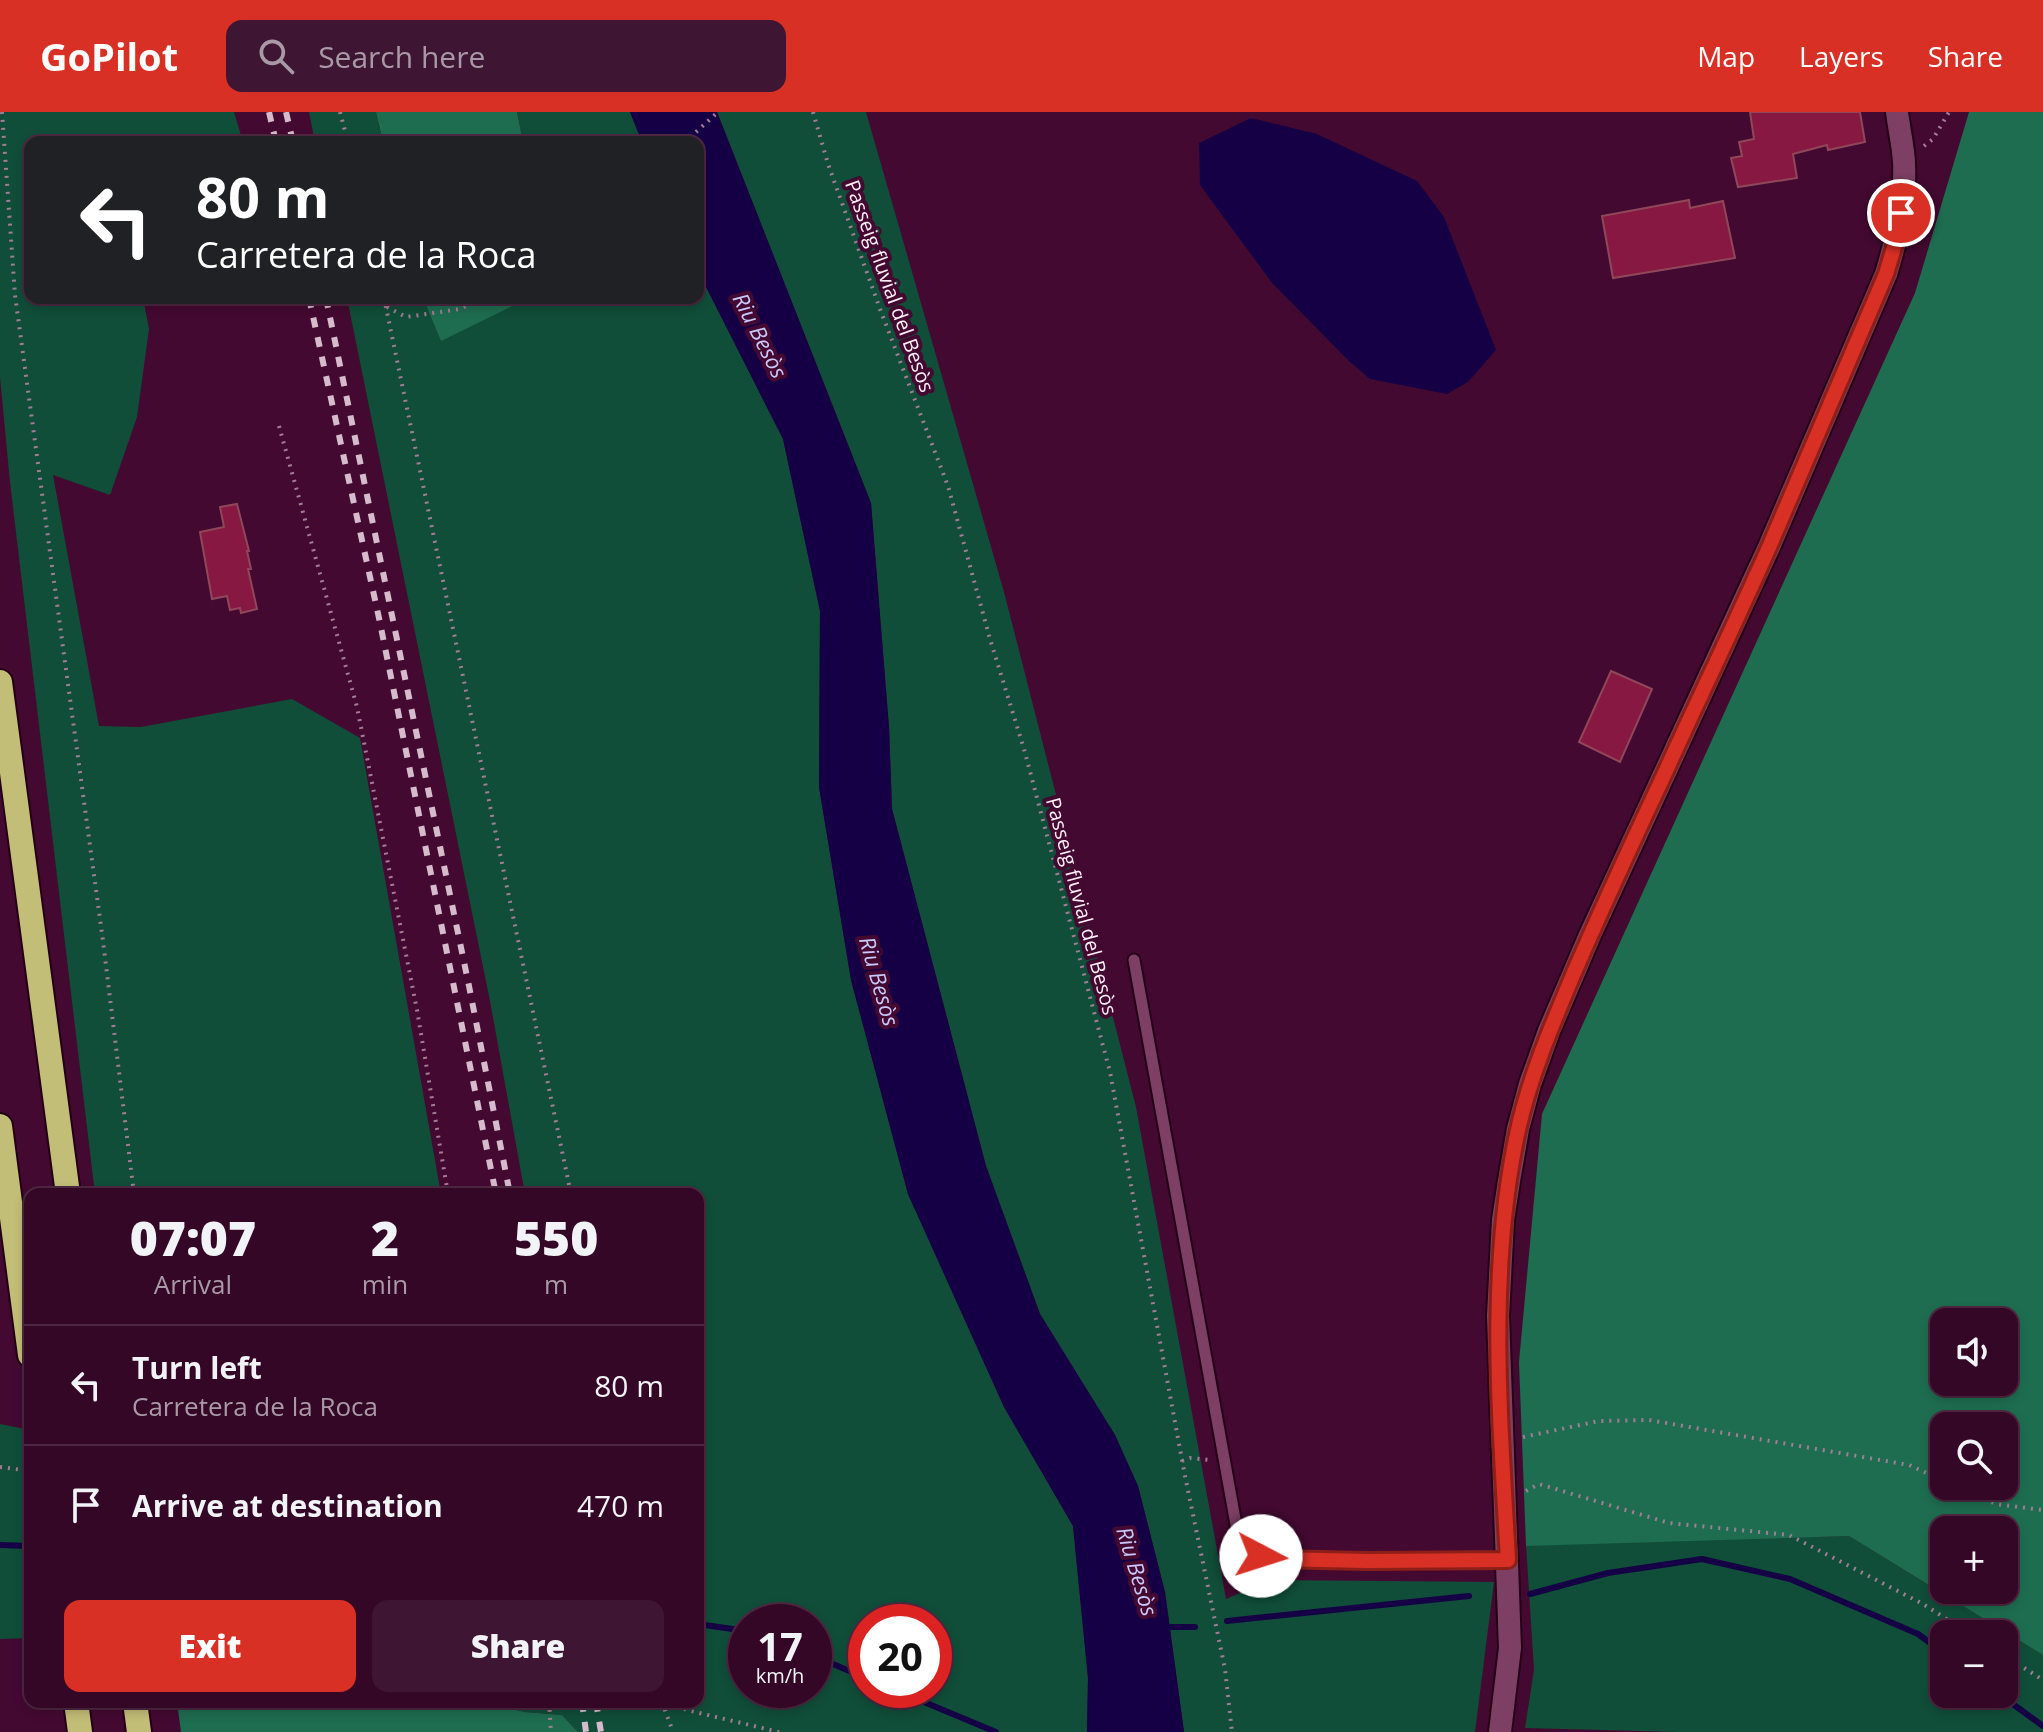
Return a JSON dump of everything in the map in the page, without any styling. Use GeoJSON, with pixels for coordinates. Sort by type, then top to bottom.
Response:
{"type":"FeatureCollection","features":[{"type":"Feature","properties":{"kind":"highway"},"geometry":{"type":"LineString","coordinates":[[0,682],[67,1188]]}},
{"type":"Feature","properties":{"kind":"highway"},"geometry":{"type":"LineString","coordinates":[[0,1126],[24,1309]]}},
{"type":"Feature","properties":{"kind":"highway"},"geometry":{"type":"LineString","coordinates":[[77,1708],[80,1732]]}},
{"type":"Feature","properties":{"kind":"street"},"geometry":{"type":"LineString","coordinates":[[1500,1732],[1510,1648],[1498,1316],[1503,1220],[1518,1129],[1549,1031],[1590,935],[1769,547],[1886,274],[1901,213],[1904,163],[1897,112]]}},
{"type":"Feature","properties":{"kind":"lane"},"geometry":{"type":"LineString","coordinates":[[1134,960],[1237,1530],[1245,1544],[1261,1556],[1275,1559],[1508,1560]]}},
{"type":"Feature","properties":{"kind":"lane"},"geometry":{"type":"LineString","coordinates":[[1234,1565],[1261,1556]]}},
{"type":"Feature","properties":{"kind":"path"},"geometry":{"type":"LineString","coordinates":[[2,112],[15,295],[101,925],[133,1188]]}},
{"type":"Feature","properties":{"kind":"path"},"geometry":{"type":"LineString","coordinates":[[340,112],[346,136]]}},
{"type":"Feature","properties":{"kind":"path"},"geometry":{"type":"LineString","coordinates":[[696,132],[718,112]]}},
{"type":"Feature","properties":{"kind":"path","name":"Passeig fluvial del Besòs"},"geometry":{"type":"LineString","coordinates":[[813,112],[828,164],[880,309],[948,486],[1024,749],[1110,1072],[1182,1461],[1225,1669],[1232,1732]]}},
{"type":"Feature","properties":{"kind":"path"},"geometry":{"type":"LineString","coordinates":[[1904,163],[1933,139],[1949,112]]}},
{"type":"Feature","properties":{"kind":"path"},"geometry":{"type":"LineString","coordinates":[[386,304],[570,1188]]}},
{"type":"Feature","properties":{"kind":"path"},"geometry":{"type":"LineString","coordinates":[[387,307],[406,317],[460,309],[470,304]]}},
{"type":"Feature","properties":{"kind":"path"},"geometry":{"type":"LineString","coordinates":[[279,426],[357,707],[417,1010],[447,1188]]}},
{"type":"Feature","properties":{"kind":"path"},"geometry":{"type":"LineString","coordinates":[[1502,1442],[1599,1421],[1649,1420],[1909,1465],[1930,1475]]}},
{"type":"Feature","properties":{"kind":"path"},"geometry":{"type":"LineString","coordinates":[[1182,1461],[1190,1458],[1225,1460]]}},
{"type":"Feature","properties":{"kind":"path"},"geometry":{"type":"LineString","coordinates":[[0,1467],[24,1470]]}},
{"type":"Feature","properties":{"kind":"path"},"geometry":{"type":"LineString","coordinates":[[1505,1501],[1539,1484],[1669,1523],[1789,1535],[1948,1620]]}},
{"type":"Feature","properties":{"kind":"path"},"geometry":{"type":"LineString","coordinates":[[1987,1500],[2043,1510]]}},
{"type":"Feature","properties":{"kind":"path"},"geometry":{"type":"LineString","coordinates":[[2018,1664],[2043,1680]]}},
{"type":"Feature","properties":{"kind":"path"},"geometry":{"type":"LineString","coordinates":[[549,1708],[551,1732]]}},
{"type":"Feature","properties":{"kind":"path"},"geometry":{"type":"LineString","coordinates":[[664,1708],[673,1732]]}},
{"type":"Feature","properties":{"kind":"path"},"geometry":{"type":"LineString","coordinates":[[681,1708],[779,1732]]}},
{"type":"Feature","properties":{"kind":"green space"},"geometry":{"type":"Polygon","coordinates":[[[0,112],[234,112],[241,136],[24,136],[24,304],[144,304],[149,329],[137,417],[110,495],[53,475],[99,726],[141,727],[292,699],[360,738],[440,1188],[94,1188],[0,377],[0,112]]]}},
{"type":"Feature","properties":{"kind":"green space"},"geometry":{"type":"Polygon","coordinates":[[[309,112],[376,112],[382,136],[314,136],[309,112]]]}},
{"type":"Feature","properties":{"kind":"green space"},"geometry":{"type":"Polygon","coordinates":[[[376,112],[517,112],[522,136],[382,136],[376,112]]]}},
{"type":"Feature","properties":{"kind":"green space"},"geometry":{"type":"Polygon","coordinates":[[[517,112],[630,112],[640,136],[522,136],[517,112]]]}},
{"type":"Feature","properties":{"kind":"green space"},"geometry":{"type":"Polygon","coordinates":[[[717,112],[866,112],[1004,592],[1136,1107],[1226,1599],[1270,1580],[1494,1582],[1475,1732],[1184,1732],[1165,1592],[1138,1486],[1115,1435],[1040,1314],[986,1166],[892,809],[889,727],[871,503],[717,112]]]}},
{"type":"Feature","properties":{"kind":"green space"},"geometry":{"type":"Polygon","coordinates":[[[1969,112],[2043,112],[2043,1655],[2018,1640],[2018,1620],[1986,1620],[1960,1604],[2018,1604],[2018,1516],[1930,1516],[1930,1586],[1849,1536],[1526,1546],[1519,1362],[1542,1114],[1915,293],[1969,112]]]}},
{"type":"Feature","properties":{"kind":"green space"},"geometry":{"type":"Polygon","coordinates":[[[704,283],[783,439],[820,611],[819,787],[851,980],[908,1194],[1004,1407],[1073,1526],[1088,1678],[1087,1732],[578,1732],[562,1715],[507,1708],[704,1708],[704,1188],[524,1188],[490,1001],[348,304],[426,304],[441,340],[516,304],[704,304],[704,283]]]}},
{"type":"Feature","properties":{"kind":"green space"},"geometry":{"type":"Polygon","coordinates":[[[426,304],[517,304],[441,341],[426,304]]]}},
{"type":"Feature","properties":{"kind":"green space"},"geometry":{"type":"Polygon","coordinates":[[[0,1424],[24,1429],[24,1638],[0,1639],[0,1424]]]}},
{"type":"Feature","properties":{"kind":"green space"},"geometry":{"type":"Polygon","coordinates":[[[1849,1536],[1930,1586],[1930,1604],[1960,1604],[1986,1620],[1930,1620],[1930,1708],[2018,1708],[2018,1640],[2043,1655],[2043,1732],[1678,1732],[1525,1728],[1534,1670],[1526,1544],[1849,1536]]]}},
{"type":"Feature","properties":{"kind":"green space"},"geometry":{"type":"Polygon","coordinates":[[[178,1708],[507,1708],[562,1715],[578,1732],[181,1732],[178,1708]]]}},
{"type":"Feature","properties":{"kind":"water","name":"Riu Besòs"},"geometry":{"type":"Polygon","coordinates":[[[630,112],[717,112],[871,503],[889,727],[892,809],[986,1166],[1040,1314],[1115,1435],[1138,1486],[1165,1592],[1184,1732],[1087,1732],[1088,1678],[1073,1526],[1004,1407],[908,1194],[851,980],[819,787],[820,611],[783,439],[704,283],[704,136],[640,136],[630,112]]]}},
{"type":"Feature","properties":{"kind":"water"},"geometry":{"type":"Polygon","coordinates":[[[1251,118],[1317,134],[1417,181],[1444,217],[1496,350],[1468,382],[1447,394],[1370,379],[1272,283],[1200,185],[1199,143],[1251,118]]]}},
{"type":"Feature","properties":{"kind":"building"},"geometry":{"type":"Polygon","coordinates":[[[1750,112],[1860,112],[1865,142],[1828,150],[1827,145],[1793,154],[1797,178],[1738,187],[1731,158],[1742,156],[1739,142],[1754,139],[1750,112]]]}},
{"type":"Feature","properties":{"kind":"building"},"geometry":{"type":"Polygon","coordinates":[[[1689,200],[1690,208],[1723,201],[1735,258],[1613,278],[1602,216],[1689,200]]]}},
{"type":"Feature","properties":{"kind":"building"},"geometry":{"type":"Polygon","coordinates":[[[237,504],[249,551],[251,569],[248,569],[257,609],[241,613],[240,608],[230,610],[227,596],[212,599],[200,532],[224,527],[220,507],[237,504]]]}},
{"type":"Feature","properties":{"kind":"building"},"geometry":{"type":"Polygon","coordinates":[[[1611,671],[1652,689],[1620,762],[1579,742],[1611,671]]]}},
{"type":"Feature","properties":{"kind":"waterway"},"geometry":{"type":"LineString","coordinates":[[0,1545],[24,1546]]}},
{"type":"Feature","properties":{"kind":"waterway"},"geometry":{"type":"LineString","coordinates":[[1530,1594],[1608,1573],[1702,1559],[1790,1579],[1918,1634],[1930,1643]]}},
{"type":"Feature","properties":{"kind":"waterway"},"geometry":{"type":"LineString","coordinates":[[1227,1621],[1469,1596]]}},
{"type":"Feature","properties":{"kind":"waterway"},"geometry":{"type":"LineString","coordinates":[[704,1625],[728,1628]]}},
{"type":"Feature","properties":{"kind":"waterway"},"geometry":{"type":"LineString","coordinates":[[1163,1627],[1195,1627]]}},
{"type":"Feature","properties":{"kind":"waterway"},"geometry":{"type":"LineString","coordinates":[[832,1664],[848,1670]]}},
{"type":"Feature","properties":{"kind":"waterway"},"geometry":{"type":"LineString","coordinates":[[938,1708],[996,1732]]}},
{"type":"Feature","properties":{"kind":"waterway"},"geometry":{"type":"LineString","coordinates":[[2018,1708],[2043,1726]]}},
{"type":"Feature","properties":{"kind":"railway"},"geometry":{"type":"LineString","coordinates":[[269,112],[275,136]]}},
{"type":"Feature","properties":{"kind":"railway"},"geometry":{"type":"LineString","coordinates":[[286,112],[292,136]]}},
{"type":"Feature","properties":{"kind":"railway"},"geometry":{"type":"LineString","coordinates":[[310,304],[379,618],[495,1188]]}},
{"type":"Feature","properties":{"kind":"railway"},"geometry":{"type":"LineString","coordinates":[[327,304],[509,1188]]}},
{"type":"Feature","properties":{"kind":"railway"},"geometry":{"type":"LineString","coordinates":[[583,1708],[586,1732]]}},
{"type":"Feature","properties":{"kind":"railway"},"geometry":{"type":"LineString","coordinates":[[597,1708],[601,1732]]}},
{"type":"Feature","properties":{"kind":"route"},"geometry":{"type":"LineString","coordinates":[[1261,1556],[1367,1561],[1508,1560],[1498,1316],[1503,1220],[1518,1129],[1530,1084],[1590,935],[1769,547],[1886,274],[1901,213]]}}]}
